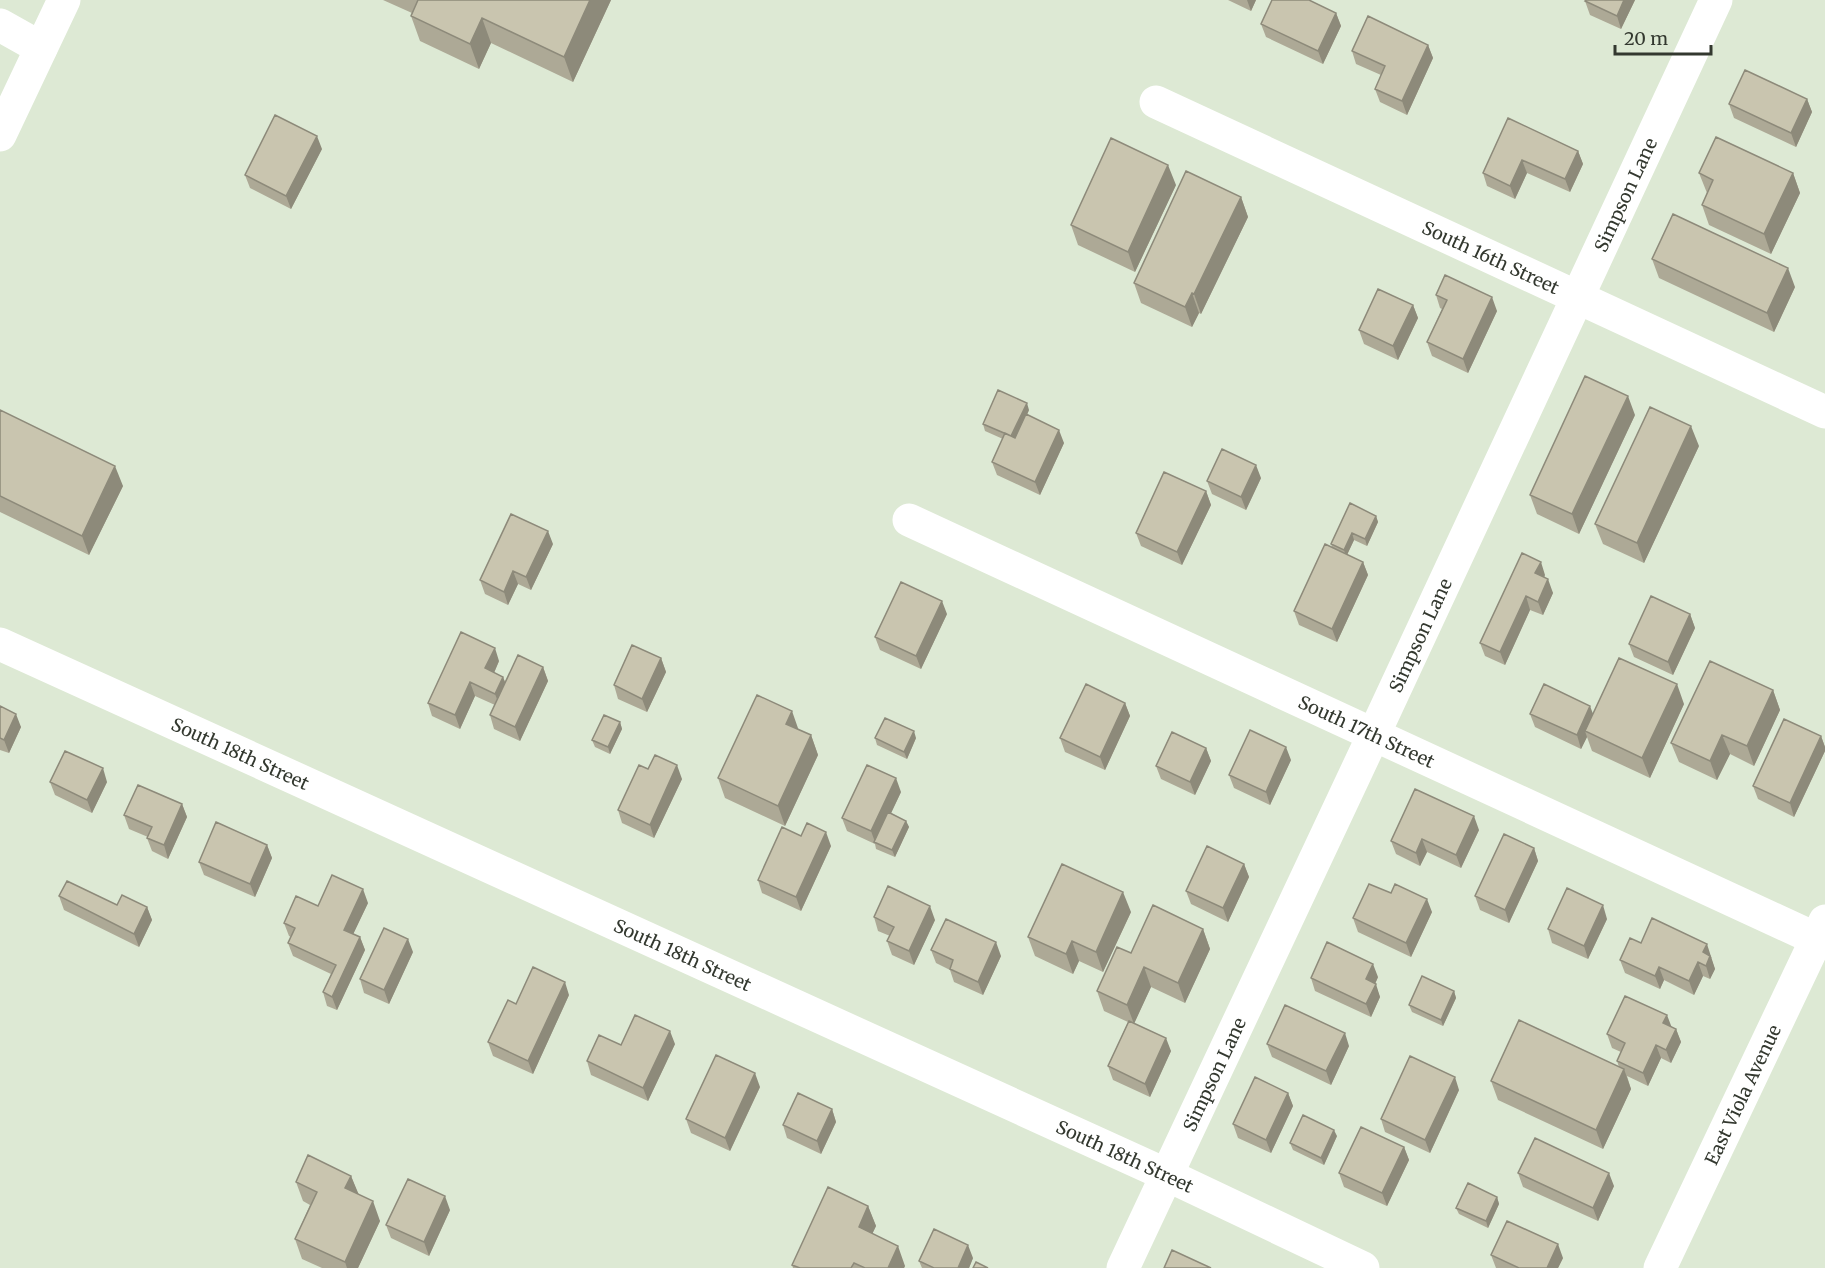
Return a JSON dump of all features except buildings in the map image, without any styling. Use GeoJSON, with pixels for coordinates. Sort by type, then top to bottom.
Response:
{"type":"FeatureCollection","features":[{"type":"Feature","properties":{"kind":"street"},"geometry":{"type":"LineString","coordinates":[[0,135],[64,0]]}},
{"type":"Feature","properties":{"kind":"street","name":"Simpson Lane"},"geometry":{"type":"LineString","coordinates":[[1123,1268],[1716,0]]}},
{"type":"Feature","properties":{"kind":"street"},"geometry":{"type":"LineString","coordinates":[[0,25],[41,48]]}},
{"type":"Feature","properties":{"kind":"street","name":"South 16th Street"},"geometry":{"type":"LineString","coordinates":[[1156,102],[1825,412]]}},
{"type":"Feature","properties":{"kind":"street","name":"South 17th Street"},"geometry":{"type":"LineString","coordinates":[[909,520],[1374,734],[1822,935]]}},
{"type":"Feature","properties":{"kind":"street","name":"South 18th Street"},"geometry":{"type":"LineString","coordinates":[[0,644],[1167,1175],[1363,1268]]}},
{"type":"Feature","properties":{"kind":"street","name":"East Viola Avenue"},"geometry":{"type":"LineString","coordinates":[[1660,1268],[1822,935]]}}]}
